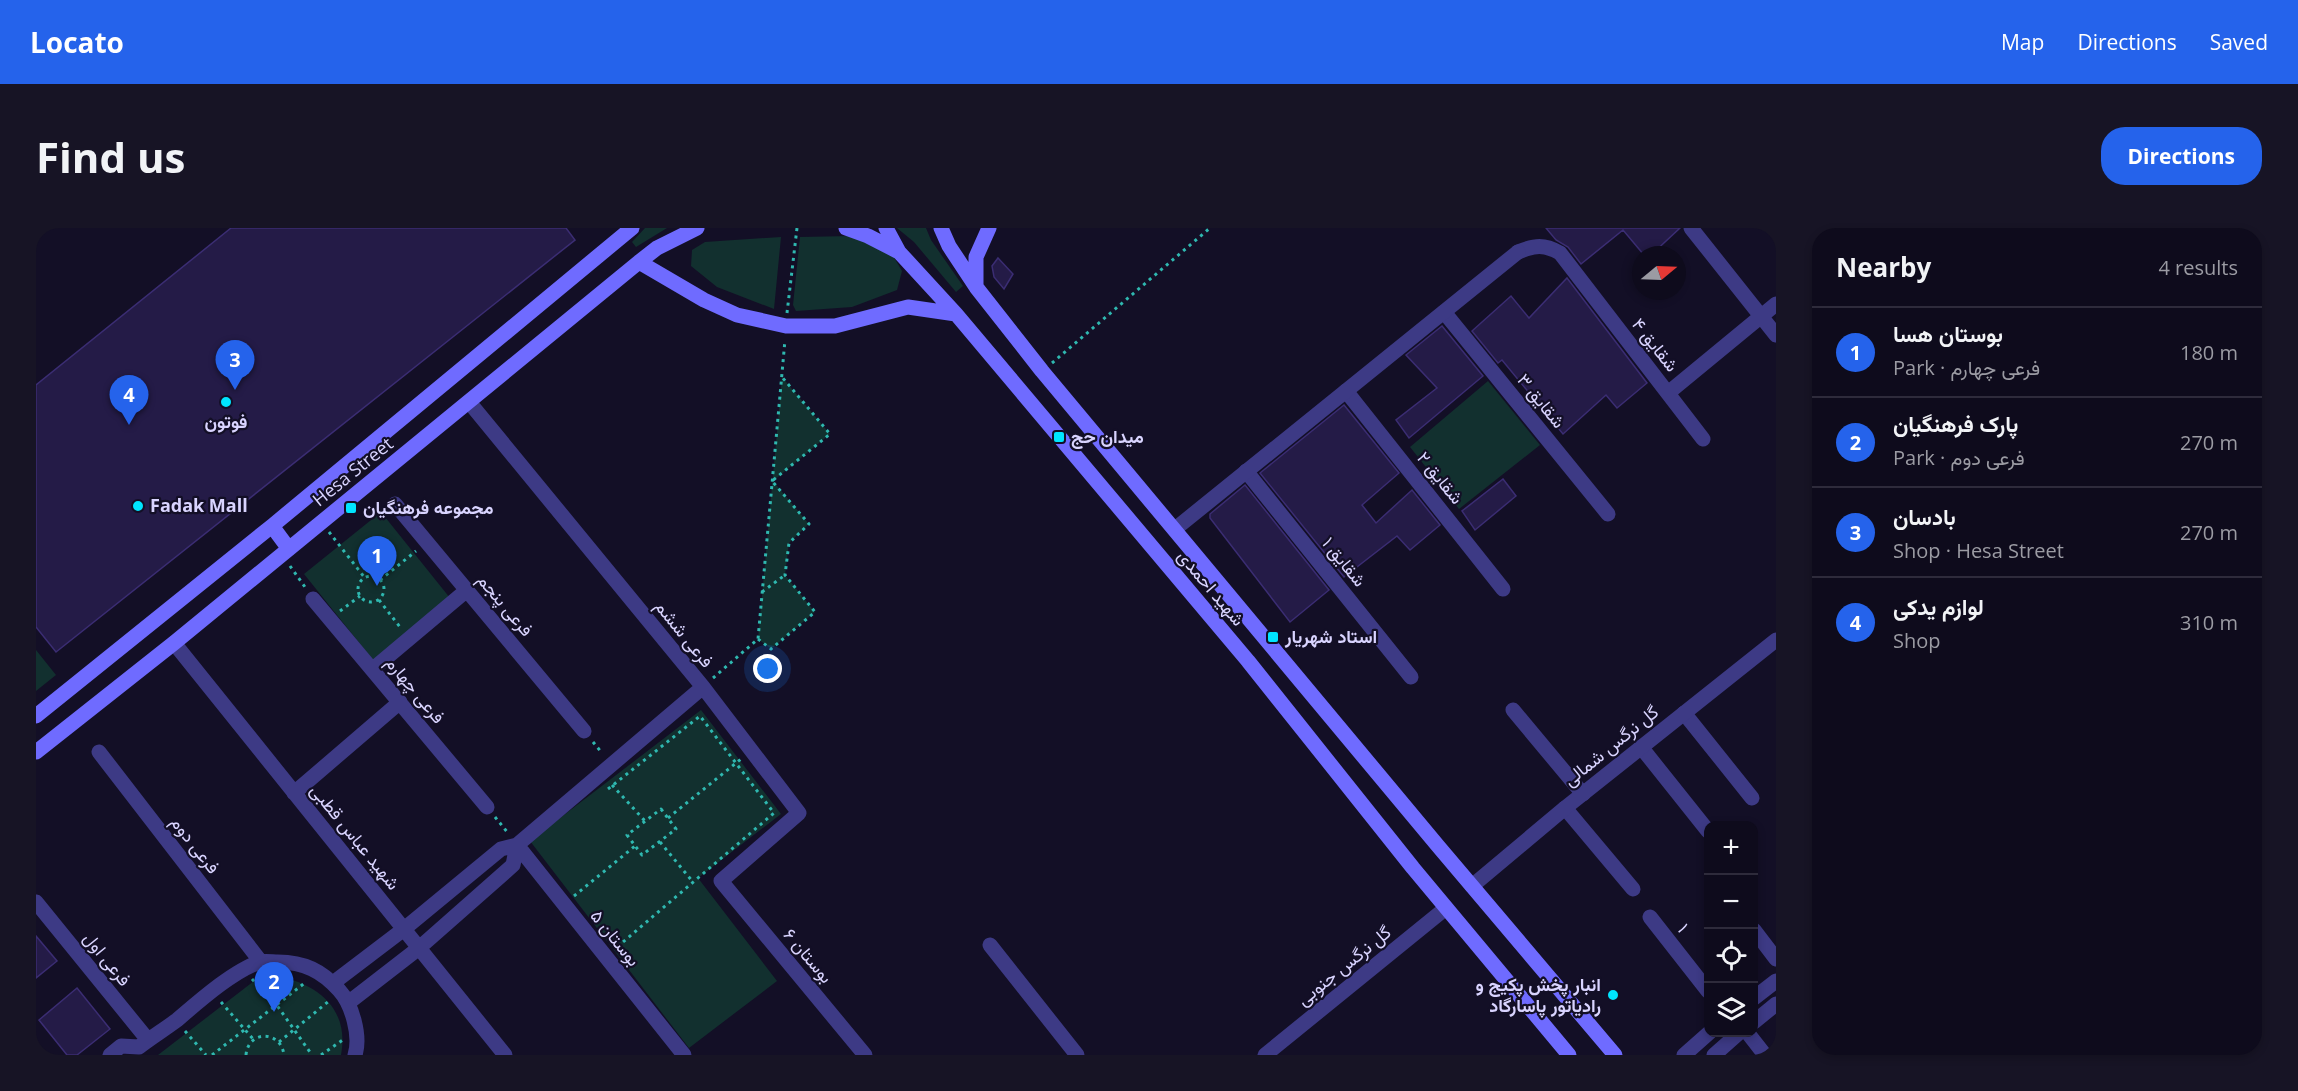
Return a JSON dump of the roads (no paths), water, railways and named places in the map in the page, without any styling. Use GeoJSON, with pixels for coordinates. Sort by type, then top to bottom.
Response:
{"type":"FeatureCollection","features":[{"type":"Feature","properties":{"kind":"main road","name":"Hesa Street"},"geometry":{"type":"LineString","coordinates":[[36,752],[174,643],[639,262],[657,248],[696,228]]}},
{"type":"Feature","properties":{"kind":"main road","name":"شهید احمدی"},"geometry":{"type":"LineString","coordinates":[[846,228],[899,252],[956,314],[1248,662],[1446,908],[1569,1055]]}},
{"type":"Feature","properties":{"kind":"main road"},"geometry":{"type":"LineString","coordinates":[[886,228],[899,252]]}},
{"type":"Feature","properties":{"kind":"main road","name":"شهید احمدی"},"geometry":{"type":"LineString","coordinates":[[941,228],[949,246],[976,287],[1042,371],[1615,1055]]}},
{"type":"Feature","properties":{"kind":"main road"},"geometry":{"type":"LineString","coordinates":[[976,287],[976,257],[989,228]]}},
{"type":"Feature","properties":{"kind":"main road","name":"Hesa Street"},"geometry":{"type":"LineString","coordinates":[[36,716],[272,526],[625,231]]}},
{"type":"Feature","properties":{"kind":"main road"},"geometry":{"type":"LineString","coordinates":[[639,262],[712,304],[737,315],[786,326],[835,326],[908,307],[956,314]]}},
{"type":"Feature","properties":{"kind":"main road"},"geometry":{"type":"LineString","coordinates":[[272,526],[285,552]]}},
{"type":"Feature","properties":{"kind":"street"},"geometry":{"type":"LineString","coordinates":[[1691,228],[1776,335]]}},
{"type":"Feature","properties":{"kind":"street","name":"شقایق ۴"},"geometry":{"type":"LineString","coordinates":[[1444,312],[1518,252],[1534,246],[1547,246],[1560,253],[1703,439]]}},
{"type":"Feature","properties":{"kind":"street"},"geometry":{"type":"LineString","coordinates":[[1668,393],[1776,304]]}},
{"type":"Feature","properties":{"kind":"street"},"geometry":{"type":"LineString","coordinates":[[1175,529],[1444,312]]}},
{"type":"Feature","properties":{"kind":"street","name":"شقایق ۳"},"geometry":{"type":"LineString","coordinates":[[1444,312],[1608,514]]}},
{"type":"Feature","properties":{"kind":"street","name":"شقایق ۲"},"geometry":{"type":"LineString","coordinates":[[1346,391],[1503,589]]}},
{"type":"Feature","properties":{"kind":"street","name":"فرعی ششم"},"geometry":{"type":"LineString","coordinates":[[469,402],[703,687],[800,813],[721,881]]}},
{"type":"Feature","properties":{"kind":"street","name":"شقایق ۱"},"geometry":{"type":"LineString","coordinates":[[1246,471],[1411,677]]}},
{"type":"Feature","properties":{"kind":"street","name":"فرعی پنجم"},"geometry":{"type":"LineString","coordinates":[[395,504],[584,731]]}},
{"type":"Feature","properties":{"kind":"street"},"geometry":{"type":"LineString","coordinates":[[373,669],[467,590]]}},
{"type":"Feature","properties":{"kind":"street","name":"فرعی چهارم"},"geometry":{"type":"LineString","coordinates":[[314,598],[487,807]]}},
{"type":"Feature","properties":{"kind":"street","name":"گل نرگس شمالی"},"geometry":{"type":"LineString","coordinates":[[1472,886],[1565,808],[1776,639]]}},
{"type":"Feature","properties":{"kind":"street","name":"شهید عباس قطبی"},"geometry":{"type":"LineString","coordinates":[[174,643],[505,1055]]}},
{"type":"Feature","properties":{"kind":"street"},"geometry":{"type":"LineString","coordinates":[[333,983],[404,929],[501,849],[517,845],[703,687]]}},
{"type":"Feature","properties":{"kind":"street"},"geometry":{"type":"LineString","coordinates":[[294,793],[400,702]]}},
{"type":"Feature","properties":{"kind":"street"},"geometry":{"type":"LineString","coordinates":[[1513,710],[1583,794]]}},
{"type":"Feature","properties":{"kind":"street"},"geometry":{"type":"LineString","coordinates":[[1684,713],[1752,798]]}},
{"type":"Feature","properties":{"kind":"street"},"geometry":{"type":"LineString","coordinates":[[1641,747],[1704,826]]}},
{"type":"Feature","properties":{"kind":"street","name":"فرعی دوم"},"geometry":{"type":"LineString","coordinates":[[99,752],[261,962]]}},
{"type":"Feature","properties":{"kind":"street"},"geometry":{"type":"LineString","coordinates":[[1565,808],[1634,889]]}},
{"type":"Feature","properties":{"kind":"street"},"geometry":{"type":"LineString","coordinates":[[348,1003],[419,948],[513,865],[517,845]]}},
{"type":"Feature","properties":{"kind":"street","name":"بوستان ۵"},"geometry":{"type":"LineString","coordinates":[[517,845],[684,1055]]}},
{"type":"Feature","properties":{"kind":"street","name":"بوستان ۶"},"geometry":{"type":"LineString","coordinates":[[721,881],[865,1055]]}},
{"type":"Feature","properties":{"kind":"street","name":"فرعی اول"},"geometry":{"type":"LineString","coordinates":[[36,902],[141,1047]]}},
{"type":"Feature","properties":{"kind":"street","name":"گل نرگس جنوبی"},"geometry":{"type":"LineString","coordinates":[[1265,1055],[1446,908]]}},
{"type":"Feature","properties":{"kind":"street","name":"۱"},"geometry":{"type":"LineString","coordinates":[[1650,917],[1704,986]]}},
{"type":"Feature","properties":{"kind":"street"},"geometry":{"type":"LineString","coordinates":[[1758,935],[1776,959]]}},
{"type":"Feature","properties":{"kind":"street"},"geometry":{"type":"LineString","coordinates":[[990,945],[1077,1055]]}},
{"type":"Feature","properties":{"kind":"street"},"geometry":{"type":"LineString","coordinates":[[110,1055],[121,1046],[141,1047],[209,992],[261,962],[303,964],[333,983],[348,1003],[355,1031],[355,1055]]}},
{"type":"Feature","properties":{"kind":"street"},"geometry":{"type":"LineString","coordinates":[[1758,995],[1776,981]]}},
{"type":"Feature","properties":{"kind":"street"},"geometry":{"type":"LineString","coordinates":[[1758,1019],[1776,1004]]}},
{"type":"Feature","properties":{"kind":"street"},"geometry":{"type":"LineString","coordinates":[[1684,1055],[1704,1037]]}},
{"type":"Feature","properties":{"kind":"street"},"geometry":{"type":"LineString","coordinates":[[1714,1055],[1734,1037]]}},
{"type":"Feature","properties":{"kind":"street"},"geometry":{"type":"LineString","coordinates":[[1751,1037],[1765,1055]]}},
{"type":"Feature","properties":{"kind":"place","name":"بادسان"},"geometry":{"type":"Point","coordinates":[235,390]}},
{"type":"Feature","properties":{"kind":"place","name":"فوتون"},"geometry":{"type":"Point","coordinates":[226,402]}},
{"type":"Feature","properties":{"kind":"place","name":"لوازم یدکی"},"geometry":{"type":"Point","coordinates":[129,425]}},
{"type":"Feature","properties":{"kind":"place","name":"میدان حج"},"geometry":{"type":"Point","coordinates":[1059,437]}},
{"type":"Feature","properties":{"kind":"place","name":"Fadak Mall"},"geometry":{"type":"Point","coordinates":[138,506]}},
{"type":"Feature","properties":{"kind":"place","name":"مجموعه فرهنگیان"},"geometry":{"type":"Point","coordinates":[351,508]}},
{"type":"Feature","properties":{"kind":"place","name":"بوستان هسا"},"geometry":{"type":"Point","coordinates":[377,586]}},
{"type":"Feature","properties":{"kind":"place","name":"استاد شهریار"},"geometry":{"type":"Point","coordinates":[1273,637]}},
{"type":"Feature","properties":{"kind":"place","name":"انبار پخش پکیج و رادیاتور پاسارگاد"},"geometry":{"type":"Point","coordinates":[1613,995]}},
{"type":"Feature","properties":{"kind":"place","name":"پارک فرهنگیان"},"geometry":{"type":"Point","coordinates":[274,1012]}}]}
